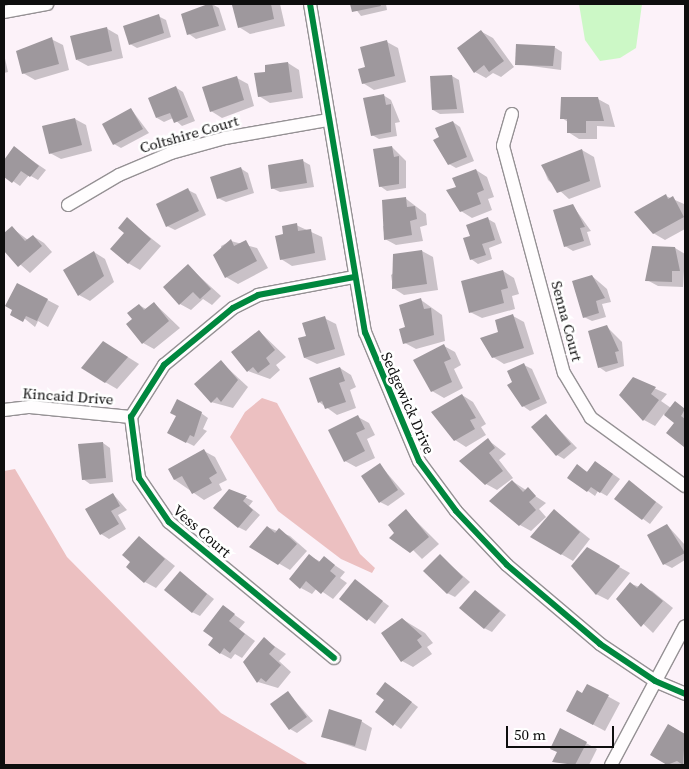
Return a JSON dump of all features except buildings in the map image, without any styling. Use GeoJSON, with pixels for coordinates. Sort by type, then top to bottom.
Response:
{"type":"FeatureCollection","features":[{"type":"Feature","properties":{"kind":"street"},"geometry":{"type":"LineString","coordinates":[[4,12],[47,4]]}},
{"type":"Feature","properties":{"kind":"street","name":"Sedgewick Drive"},"geometry":{"type":"LineString","coordinates":[[310,4],[354,277],[368,340],[419,462],[456,511],[507,565],[600,644],[655,681],[685,694]]}},
{"type":"Feature","properties":{"kind":"street","name":"Senna Court"},"geometry":{"type":"LineString","coordinates":[[512,114],[503,146],[564,373],[591,418],[685,486]]}},
{"type":"Feature","properties":{"kind":"street","name":"Coltshire Court"},"geometry":{"type":"LineString","coordinates":[[68,205],[118,175],[171,153],[225,138],[328,120]]}},
{"type":"Feature","properties":{"kind":"street"},"geometry":{"type":"LineString","coordinates":[[131,417],[164,365],[233,308],[258,295],[354,277]]}},
{"type":"Feature","properties":{"kind":"street","name":"Kincaid Drive"},"geometry":{"type":"LineString","coordinates":[[4,410],[30,407],[131,417]]}},
{"type":"Feature","properties":{"kind":"street","name":"Vess Court"},"geometry":{"type":"LineString","coordinates":[[131,417],[140,478],[169,522],[334,658]]}},
{"type":"Feature","properties":{"kind":"street"},"geometry":{"type":"LineString","coordinates":[[611,765],[685,626]]}},
{"type":"Feature","properties":{"kind":"shaded area"},"geometry":{"type":"Polygon","coordinates":[[[579,4],[642,4],[636,48],[620,58],[600,61],[585,40],[579,4]]]}},
{"type":"Feature","properties":{"kind":"shaded area"},"geometry":{"type":"Polygon","coordinates":[[[262,398],[277,403],[360,554],[375,568],[372,573],[341,559],[278,511],[230,437],[245,412],[262,398]]]}},
{"type":"Feature","properties":{"kind":"shaded area"},"geometry":{"type":"Polygon","coordinates":[[[15,469],[67,557],[221,713],[309,765],[4,765],[4,471],[15,469]]]}},
{"type":"Feature","properties":{"kind":"cycle path"},"geometry":{"type":"LineString","coordinates":[[310,4],[365,332],[419,461],[456,511],[507,565],[600,644],[655,681],[685,694]]}},
{"type":"Feature","properties":{"kind":"cycle path"},"geometry":{"type":"LineString","coordinates":[[334,658],[169,522],[139,478],[131,417],[164,365],[233,308],[258,295],[354,277]]}}]}
